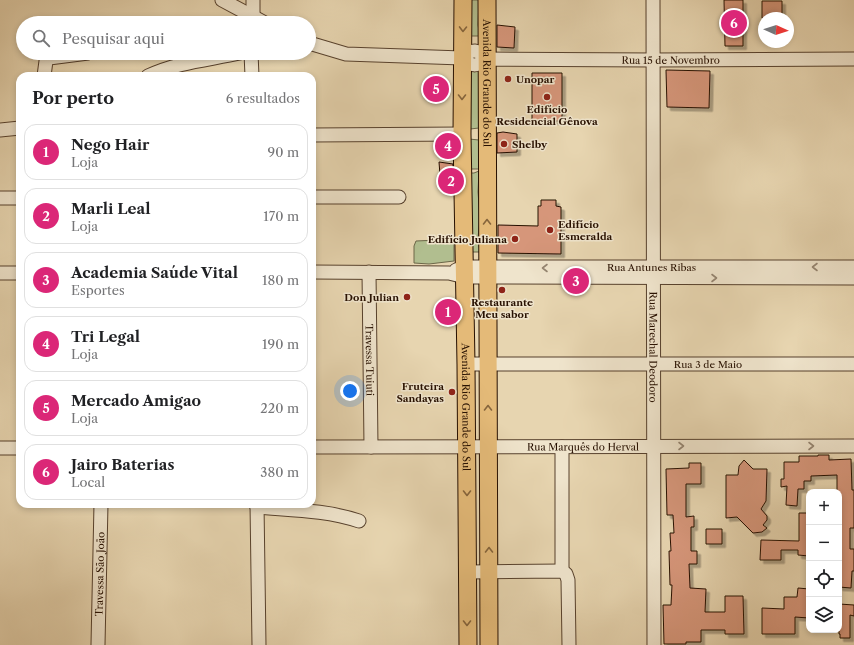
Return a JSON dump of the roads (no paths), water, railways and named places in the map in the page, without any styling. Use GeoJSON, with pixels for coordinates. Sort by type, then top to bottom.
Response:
{"type":"FeatureCollection","features":[{"type":"Feature","properties":{"kind":"main road","name":"Avenida Rio Grande do Sul"},"geometry":{"type":"LineString","coordinates":[[463,0],[463,171],[460,272],[466,364],[468,645]]}},
{"type":"Feature","properties":{"kind":"main road","name":"Avenida Rio Grande do Sul"},"geometry":{"type":"LineString","coordinates":[[487,0],[489,645]]}},
{"type":"Feature","properties":{"kind":"main road"},"geometry":{"type":"LineString","coordinates":[[463,171],[487,170]]}},
{"type":"Feature","properties":{"kind":"street"},"geometry":{"type":"LineString","coordinates":[[222,0],[247,16]]}},
{"type":"Feature","properties":{"kind":"street"},"geometry":{"type":"LineString","coordinates":[[253,0],[253,16]]}},
{"type":"Feature","properties":{"kind":"street","name":"Rua Marechal Deodoro"},"geometry":{"type":"LineString","coordinates":[[654,0],[654,645]]}},
{"type":"Feature","properties":{"kind":"street","name":"Rua 15 de Novembro"},"geometry":{"type":"LineString","coordinates":[[316,45],[346,54],[462,58],[468,63],[474,65],[480,64],[487,59],[854,59]]}},
{"type":"Feature","properties":{"kind":"street"},"geometry":{"type":"LineString","coordinates":[[45,72],[47,60]]}},
{"type":"Feature","properties":{"kind":"street"},"geometry":{"type":"LineString","coordinates":[[157,72],[201,60]]}},
{"type":"Feature","properties":{"kind":"street"},"geometry":{"type":"LineString","coordinates":[[251,60],[252,72]]}},
{"type":"Feature","properties":{"kind":"street"},"geometry":{"type":"LineString","coordinates":[[0,130],[16,128]]}},
{"type":"Feature","properties":{"kind":"street"},"geometry":{"type":"LineString","coordinates":[[316,134],[462,134]]}},
{"type":"Feature","properties":{"kind":"street"},"geometry":{"type":"LineString","coordinates":[[316,197],[399,197]]}},
{"type":"Feature","properties":{"kind":"street"},"geometry":{"type":"LineString","coordinates":[[0,198],[16,198]]}},
{"type":"Feature","properties":{"kind":"street","name":"Rua Antunes Ribas"},"geometry":{"type":"LineString","coordinates":[[654,273],[854,267]]}},
{"type":"Feature","properties":{"kind":"street"},"geometry":{"type":"LineString","coordinates":[[0,273],[16,272]]}},
{"type":"Feature","properties":{"kind":"street","name":"Rua Antunes Ribas"},"geometry":{"type":"LineString","coordinates":[[316,272],[654,273],[854,278]]}},
{"type":"Feature","properties":{"kind":"street","name":"Travessa Tuiuti"},"geometry":{"type":"LineString","coordinates":[[369,272],[371,447]]}},
{"type":"Feature","properties":{"kind":"street","name":"Rua 3 de Maio"},"geometry":{"type":"LineString","coordinates":[[466,364],[854,364]]}},
{"type":"Feature","properties":{"kind":"street","name":"Rua Marquês do Herval"},"geometry":{"type":"LineString","coordinates":[[316,447],[854,446]]}},
{"type":"Feature","properties":{"kind":"street"},"geometry":{"type":"LineString","coordinates":[[562,447],[562,571]]}},
{"type":"Feature","properties":{"kind":"street"},"geometry":{"type":"LineString","coordinates":[[0,448],[16,448]]}},
{"type":"Feature","properties":{"kind":"street","name":"Travessa São João"},"geometry":{"type":"LineString","coordinates":[[98,645],[101,508]]}},
{"type":"Feature","properties":{"kind":"street"},"geometry":{"type":"LineString","coordinates":[[257,508],[259,645]]}},
{"type":"Feature","properties":{"kind":"street"},"geometry":{"type":"LineString","coordinates":[[278,508],[340,515],[359,521]]}},
{"type":"Feature","properties":{"kind":"street"},"geometry":{"type":"LineString","coordinates":[[467,572],[562,571],[566,574],[568,580],[570,645]]}},
{"type":"Feature","properties":{"kind":"place","name":"Jairo Baterias"},"geometry":{"type":"Point","coordinates":[734,23]}},
{"type":"Feature","properties":{"kind":"place","name":"Unopar"},"geometry":{"type":"Point","coordinates":[508,79]}},
{"type":"Feature","properties":{"kind":"place","name":"Mercado Amigao"},"geometry":{"type":"Point","coordinates":[436,89]}},
{"type":"Feature","properties":{"kind":"place","name":"Edifício Residencial Gênova"},"geometry":{"type":"Point","coordinates":[547,97]}},
{"type":"Feature","properties":{"kind":"place","name":"Shelby"},"geometry":{"type":"Point","coordinates":[504,144]}},
{"type":"Feature","properties":{"kind":"place","name":"Tri Legal"},"geometry":{"type":"Point","coordinates":[448,146]}},
{"type":"Feature","properties":{"kind":"place","name":"Marli Leal"},"geometry":{"type":"Point","coordinates":[451,181]}},
{"type":"Feature","properties":{"kind":"place","name":"Edifício Esmeralda"},"geometry":{"type":"Point","coordinates":[550,230]}},
{"type":"Feature","properties":{"kind":"place","name":"Edifício Juliana"},"geometry":{"type":"Point","coordinates":[515,239]}},
{"type":"Feature","properties":{"kind":"place","name":"Academia Saúde Vital"},"geometry":{"type":"Point","coordinates":[576,281]}},
{"type":"Feature","properties":{"kind":"place","name":"Restaurante Meu sabor"},"geometry":{"type":"Point","coordinates":[502,290]}},
{"type":"Feature","properties":{"kind":"place","name":"Don Julian"},"geometry":{"type":"Point","coordinates":[407,297]}},
{"type":"Feature","properties":{"kind":"place","name":"Nego Hair"},"geometry":{"type":"Point","coordinates":[448,312]}},
{"type":"Feature","properties":{"kind":"place","name":"Fruteira Sandayas"},"geometry":{"type":"Point","coordinates":[452,392]}}]}
